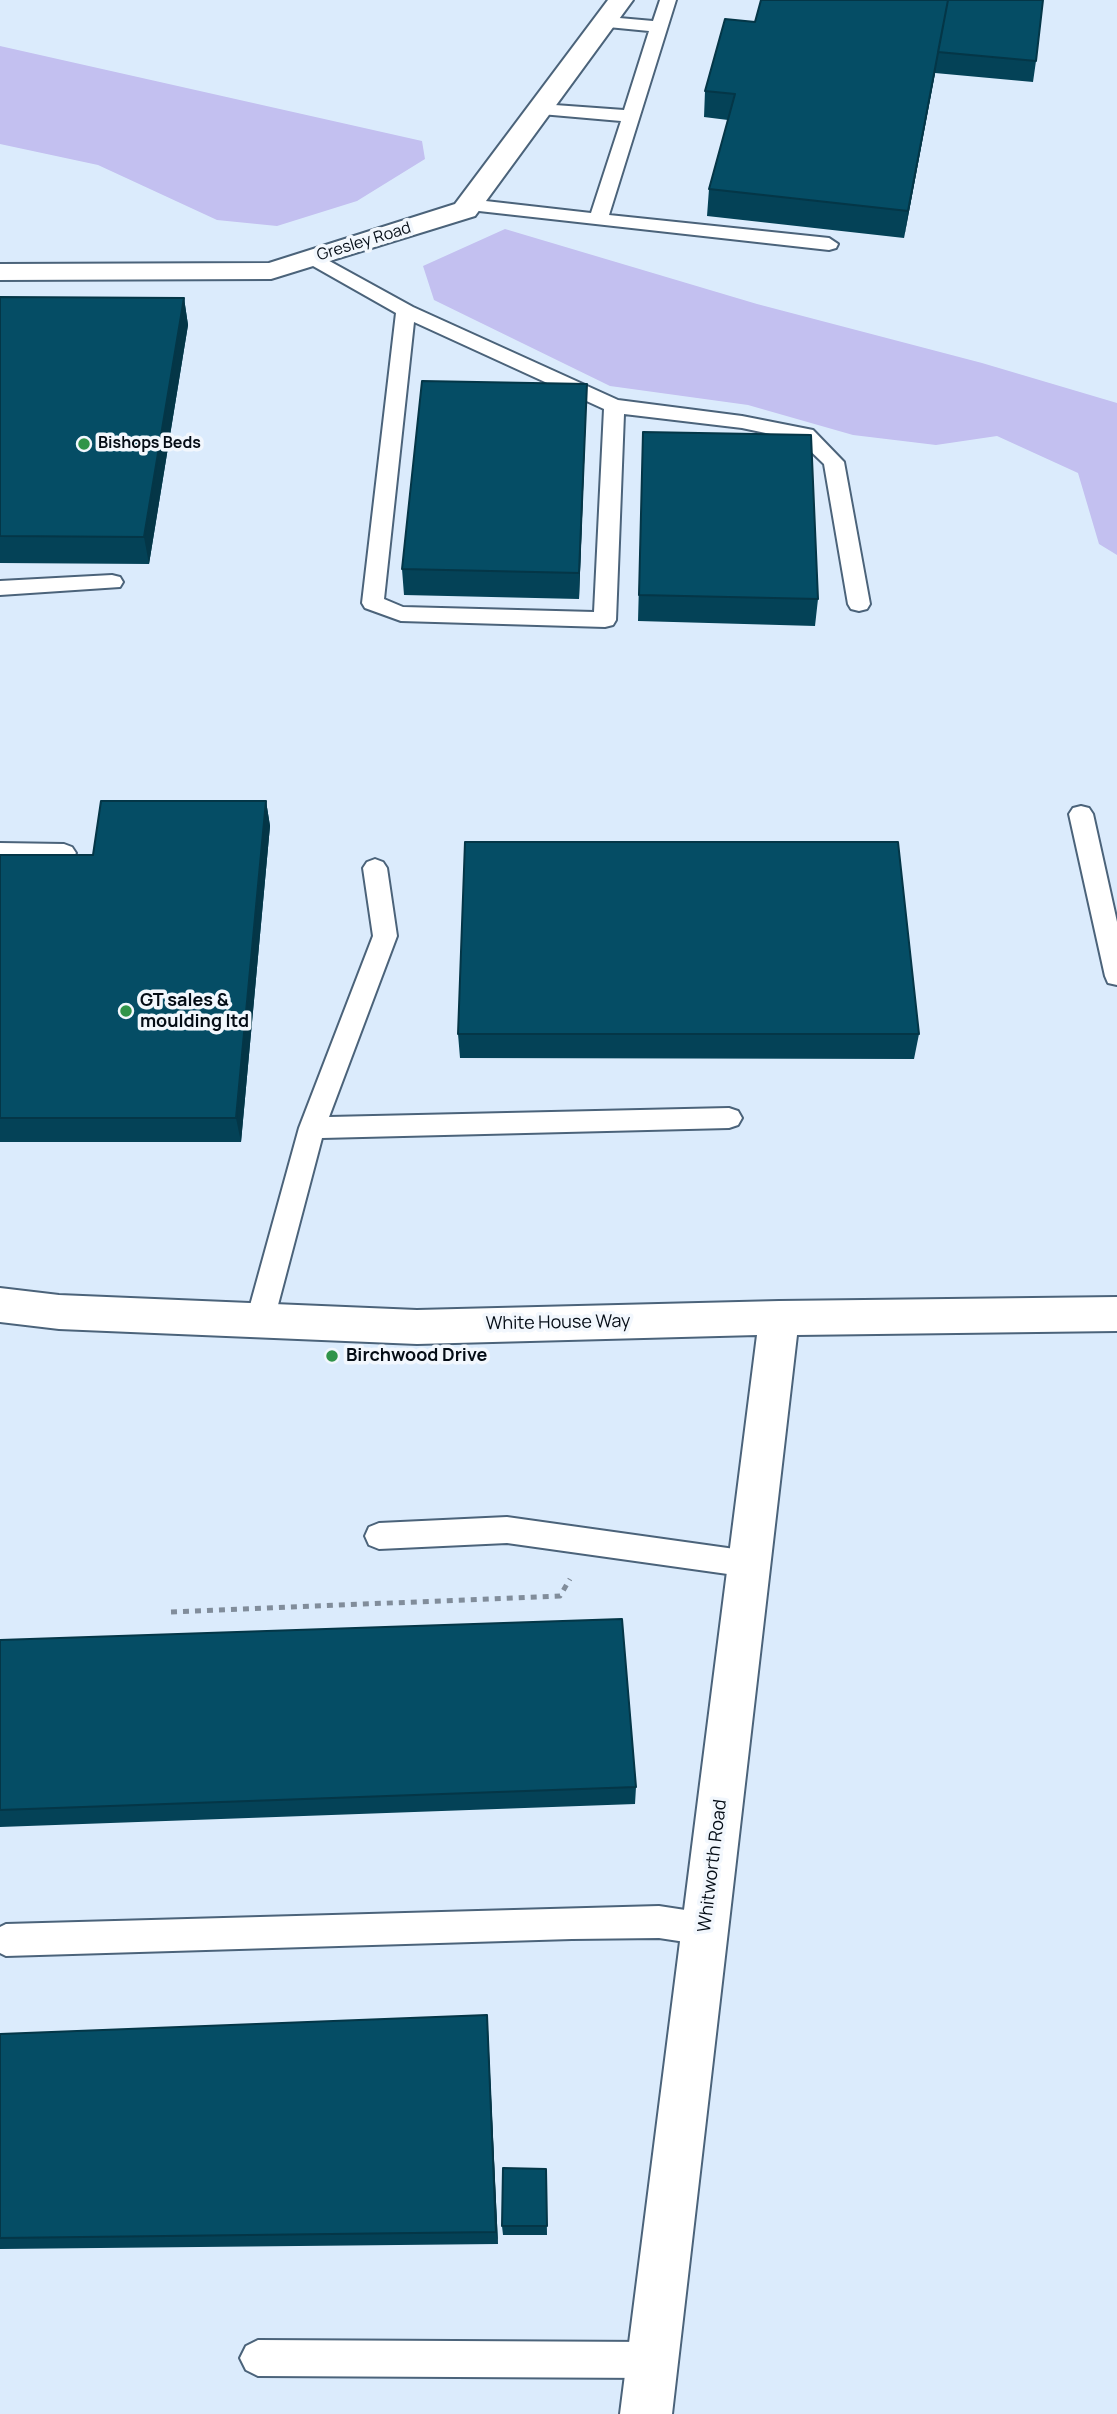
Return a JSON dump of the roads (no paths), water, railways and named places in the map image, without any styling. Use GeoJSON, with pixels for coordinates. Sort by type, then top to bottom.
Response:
{"type":"FeatureCollection","features":[{"type":"Feature","properties":{"kind":"street","name":"Gresley Road"},"geometry":{"type":"LineString","coordinates":[[0,272],[271,271],[465,210],[614,11]]}},
{"type":"Feature","properties":{"kind":"street","name":"White House Way"},"geometry":{"type":"LineString","coordinates":[[0,1305],[59,1312],[417,1327],[779,1318],[1117,1314]]}},
{"type":"Feature","properties":{"kind":"street","name":"Whitworth Road"},"geometry":{"type":"LineString","coordinates":[[646,2414],[779,1318]]}},
{"type":"Feature","properties":{"kind":"lane"},"geometry":{"type":"LineString","coordinates":[[598,219],[668,0]]}},
{"type":"Feature","properties":{"kind":"lane"},"geometry":{"type":"LineString","coordinates":[[614,11],[660,27]]}},
{"type":"Feature","properties":{"kind":"lane"},"geometry":{"type":"LineString","coordinates":[[541,109],[631,116]]}},
{"type":"Feature","properties":{"kind":"lane"},"geometry":{"type":"LineString","coordinates":[[468,205],[829,244]]}},
{"type":"Feature","properties":{"kind":"lane"},"geometry":{"type":"LineString","coordinates":[[313,258],[406,311],[614,406],[742,422],[806,435],[834,461],[859,604]]}},
{"type":"Feature","properties":{"kind":"lane"},"geometry":{"type":"LineString","coordinates":[[406,311],[373,603],[401,614],[605,620],[614,406]]}},
{"type":"Feature","properties":{"kind":"lane"},"geometry":{"type":"LineString","coordinates":[[0,588],[112,582]]}},
{"type":"Feature","properties":{"kind":"lane"},"geometry":{"type":"LineString","coordinates":[[1081,814],[1117,976]]}},
{"type":"Feature","properties":{"kind":"lane"},"geometry":{"type":"LineString","coordinates":[[0,852],[64,853]]}},
{"type":"Feature","properties":{"kind":"lane"},"geometry":{"type":"LineString","coordinates":[[260,1320],[312,1128],[385,936],[375,868]]}},
{"type":"Feature","properties":{"kind":"lane"},"geometry":{"type":"LineString","coordinates":[[312,1128],[729,1118]]}},
{"type":"Feature","properties":{"kind":"lane"},"geometry":{"type":"LineString","coordinates":[[379,1536],[507,1530],[749,1564]]}},
{"type":"Feature","properties":{"kind":"lane"},"geometry":{"type":"LineString","coordinates":[[6,1940],[572,1923],[659,1922],[705,1929]]}},
{"type":"Feature","properties":{"kind":"lane"},"geometry":{"type":"LineString","coordinates":[[258,2358],[653,2360]]}},
{"type":"Feature","properties":{"kind":"place","name":"Bishops Beds"},"geometry":{"type":"Point","coordinates":[84,444]}},
{"type":"Feature","properties":{"kind":"place","name":"GT sales & moulding ltd"},"geometry":{"type":"Point","coordinates":[126,1011]}},
{"type":"Feature","properties":{"kind":"place","name":"Birchwood Drive"},"geometry":{"type":"Point","coordinates":[332,1356]}}]}
